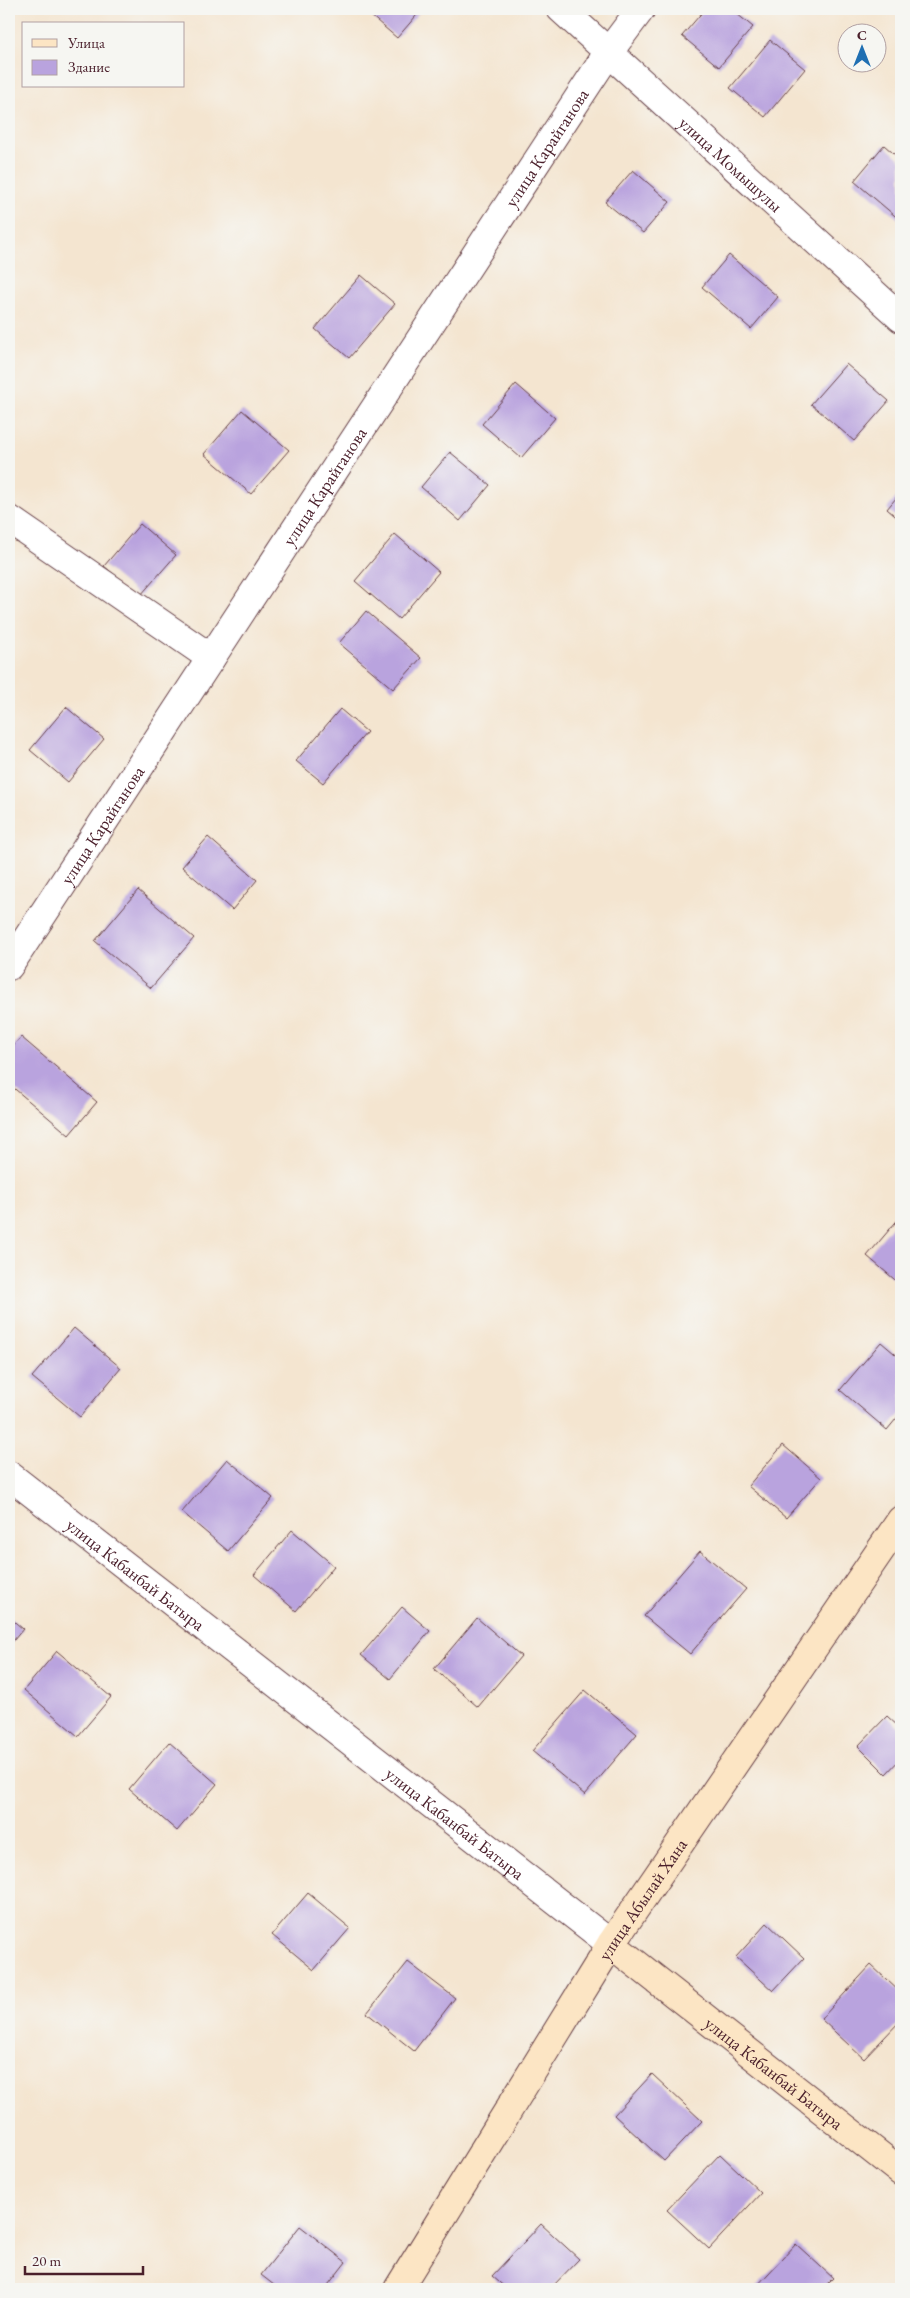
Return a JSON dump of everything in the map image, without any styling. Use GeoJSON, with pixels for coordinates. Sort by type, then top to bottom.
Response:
{"type":"FeatureCollection","features":[{"type":"Feature","properties":{"kind":"street","name":"улица Момышулы"},"geometry":{"type":"LineString","coordinates":[[561,9],[901,318]]}},
{"type":"Feature","properties":{"kind":"street","name":"улица Карайганова"},"geometry":{"type":"LineString","coordinates":[[9,966],[608,53],[641,9]]}},
{"type":"Feature","properties":{"kind":"street"},"geometry":{"type":"LineString","coordinates":[[9,519],[211,658]]}},
{"type":"Feature","properties":{"kind":"street","name":"улица Кабанбай Батыра"},"geometry":{"type":"LineString","coordinates":[[9,1476],[901,2172]]}},
{"type":"Feature","properties":{"kind":"street","name":"улица Абылай Хана"},"geometry":{"type":"LineString","coordinates":[[398,2289],[611,1944],[901,1520]]}},
{"type":"Feature","properties":{"kind":"building"},"geometry":{"type":"Polygon","coordinates":[[[363,9],[422,9],[397,38],[363,9]]]}},
{"type":"Feature","properties":{"kind":"building"},"geometry":{"type":"Polygon","coordinates":[[[705,9],[731,9],[753,27],[719,67],[682,36],[705,9]]]}},
{"type":"Feature","properties":{"kind":"building"},"geometry":{"type":"Polygon","coordinates":[[[770,40],[805,69],[765,117],[730,88],[770,40]]]}},
{"type":"Feature","properties":{"kind":"building"},"geometry":{"type":"Polygon","coordinates":[[[884,145],[901,160],[901,221],[854,181],[884,145]]]}},
{"type":"Feature","properties":{"kind":"building"},"geometry":{"type":"Polygon","coordinates":[[[633,170],[670,202],[643,233],[605,202],[633,170]]]}},
{"type":"Feature","properties":{"kind":"building"},"geometry":{"type":"Polygon","coordinates":[[[729,255],[778,297],[751,329],[702,287],[729,255]]]}},
{"type":"Feature","properties":{"kind":"building"},"geometry":{"type":"Polygon","coordinates":[[[361,275],[395,304],[349,358],[315,329],[361,275]]]}},
{"type":"Feature","properties":{"kind":"building"},"geometry":{"type":"Polygon","coordinates":[[[846,364],[889,401],[854,441],[811,404],[846,364]]]}},
{"type":"Feature","properties":{"kind":"building"},"geometry":{"type":"Polygon","coordinates":[[[516,384],[555,418],[521,458],[482,424],[516,384]]]}},
{"type":"Feature","properties":{"kind":"building"},"geometry":{"type":"Polygon","coordinates":[[[242,410],[289,450],[251,494],[204,454],[242,410]]]}},
{"type":"Feature","properties":{"kind":"building"},"geometry":{"type":"Polygon","coordinates":[[[450,452],[490,485],[460,521],[421,487],[450,452]]]}},
{"type":"Feature","properties":{"kind":"building"},"geometry":{"type":"Polygon","coordinates":[[[901,492],[901,521],[887,509],[901,492]]]}},
{"type":"Feature","properties":{"kind":"building"},"geometry":{"type":"Polygon","coordinates":[[[140,524],[176,555],[140,596],[104,566],[140,524]]]}},
{"type":"Feature","properties":{"kind":"building"},"geometry":{"type":"Polygon","coordinates":[[[395,534],[439,572],[399,619],[355,581],[395,534]]]}},
{"type":"Feature","properties":{"kind":"building"},"geometry":{"type":"Polygon","coordinates":[[[366,611],[421,658],[393,689],[339,643],[366,611]]]}},
{"type":"Feature","properties":{"kind":"building"},"geometry":{"type":"Polygon","coordinates":[[[66,707],[104,739],[68,782],[30,750],[66,707]]]}},
{"type":"Feature","properties":{"kind":"building"},"geometry":{"type":"Polygon","coordinates":[[[340,709],[367,732],[323,783],[296,761],[340,709]]]}},
{"type":"Feature","properties":{"kind":"building"},"geometry":{"type":"Polygon","coordinates":[[[208,837],[257,880],[232,910],[182,867],[208,837]]]}},
{"type":"Feature","properties":{"kind":"building"},"geometry":{"type":"Polygon","coordinates":[[[138,890],[194,938],[151,988],[95,941],[138,890]]]}},
{"type":"Feature","properties":{"kind":"building"},"geometry":{"type":"Polygon","coordinates":[[[21,1037],[97,1102],[69,1135],[9,1084],[9,1051],[21,1037]]]}},
{"type":"Feature","properties":{"kind":"building"},"geometry":{"type":"Polygon","coordinates":[[[901,1216],[901,1285],[867,1256],[901,1216]]]}},
{"type":"Feature","properties":{"kind":"building"},"geometry":{"type":"Polygon","coordinates":[[[74,1328],[121,1368],[80,1417],[32,1377],[74,1328]]]}},
{"type":"Feature","properties":{"kind":"building"},"geometry":{"type":"Polygon","coordinates":[[[881,1342],[901,1359],[901,1413],[887,1430],[840,1390],[881,1342]]]}},
{"type":"Feature","properties":{"kind":"building"},"geometry":{"type":"Polygon","coordinates":[[[783,1445],[821,1478],[786,1518],[748,1486],[783,1445]]]}},
{"type":"Feature","properties":{"kind":"building"},"geometry":{"type":"Polygon","coordinates":[[[227,1459],[273,1498],[228,1551],[182,1512],[227,1459]]]}},
{"type":"Feature","properties":{"kind":"building"},"geometry":{"type":"Polygon","coordinates":[[[292,1530],[334,1566],[296,1611],[254,1575],[292,1530]]]}},
{"type":"Feature","properties":{"kind":"building"},"geometry":{"type":"Polygon","coordinates":[[[700,1551],[746,1589],[690,1654],[644,1616],[700,1551]]]}},
{"type":"Feature","properties":{"kind":"building"},"geometry":{"type":"Polygon","coordinates":[[[402,1607],[430,1631],[390,1679],[361,1655],[402,1607]]]}},
{"type":"Feature","properties":{"kind":"building"},"geometry":{"type":"Polygon","coordinates":[[[9,1617],[23,1629],[9,1646],[9,1617]]]}},
{"type":"Feature","properties":{"kind":"building"},"geometry":{"type":"Polygon","coordinates":[[[477,1618],[521,1656],[478,1707],[434,1669],[477,1618]]]}},
{"type":"Feature","properties":{"kind":"building"},"geometry":{"type":"Polygon","coordinates":[[[57,1651],[111,1697],[78,1736],[24,1690],[57,1651]]]}},
{"type":"Feature","properties":{"kind":"building"},"geometry":{"type":"Polygon","coordinates":[[[585,1690],[637,1734],[585,1795],[532,1751],[585,1690]]]}},
{"type":"Feature","properties":{"kind":"building"},"geometry":{"type":"Polygon","coordinates":[[[887,1716],[901,1729],[901,1758],[886,1774],[858,1746],[887,1716]]]}},
{"type":"Feature","properties":{"kind":"building"},"geometry":{"type":"Polygon","coordinates":[[[169,1742],[217,1784],[177,1831],[129,1789],[169,1742]]]}},
{"type":"Feature","properties":{"kind":"building"},"geometry":{"type":"Polygon","coordinates":[[[308,1893],[350,1928],[314,1970],[272,1935],[308,1893]]]}},
{"type":"Feature","properties":{"kind":"building"},"geometry":{"type":"Polygon","coordinates":[[[767,1923],[804,1958],[773,1991],[736,1957],[767,1923]]]}},
{"type":"Feature","properties":{"kind":"building"},"geometry":{"type":"Polygon","coordinates":[[[408,1962],[455,1998],[414,2051],[367,2013],[408,1962]]]}},
{"type":"Feature","properties":{"kind":"building"},"geometry":{"type":"Polygon","coordinates":[[[871,1965],[901,1993],[901,2020],[864,2059],[821,2019],[871,1965]]]}},
{"type":"Feature","properties":{"kind":"building"},"geometry":{"type":"Polygon","coordinates":[[[652,2074],[702,2121],[664,2161],[614,2115],[652,2074]]]}},
{"type":"Feature","properties":{"kind":"building"},"geometry":{"type":"Polygon","coordinates":[[[720,2154],[761,2193],[709,2249],[667,2210],[720,2154]]]}},
{"type":"Feature","properties":{"kind":"building"},"geometry":{"type":"Polygon","coordinates":[[[541,2224],[579,2259],[550,2289],[507,2289],[492,2276],[541,2224]]]}},
{"type":"Feature","properties":{"kind":"building"},"geometry":{"type":"Polygon","coordinates":[[[300,2226],[346,2262],[325,2289],[279,2289],[261,2275],[300,2226]]]}},
{"type":"Feature","properties":{"kind":"building"},"geometry":{"type":"Polygon","coordinates":[[[796,2244],[833,2278],[822,2289],[754,2289],[796,2244]]]}}]}
